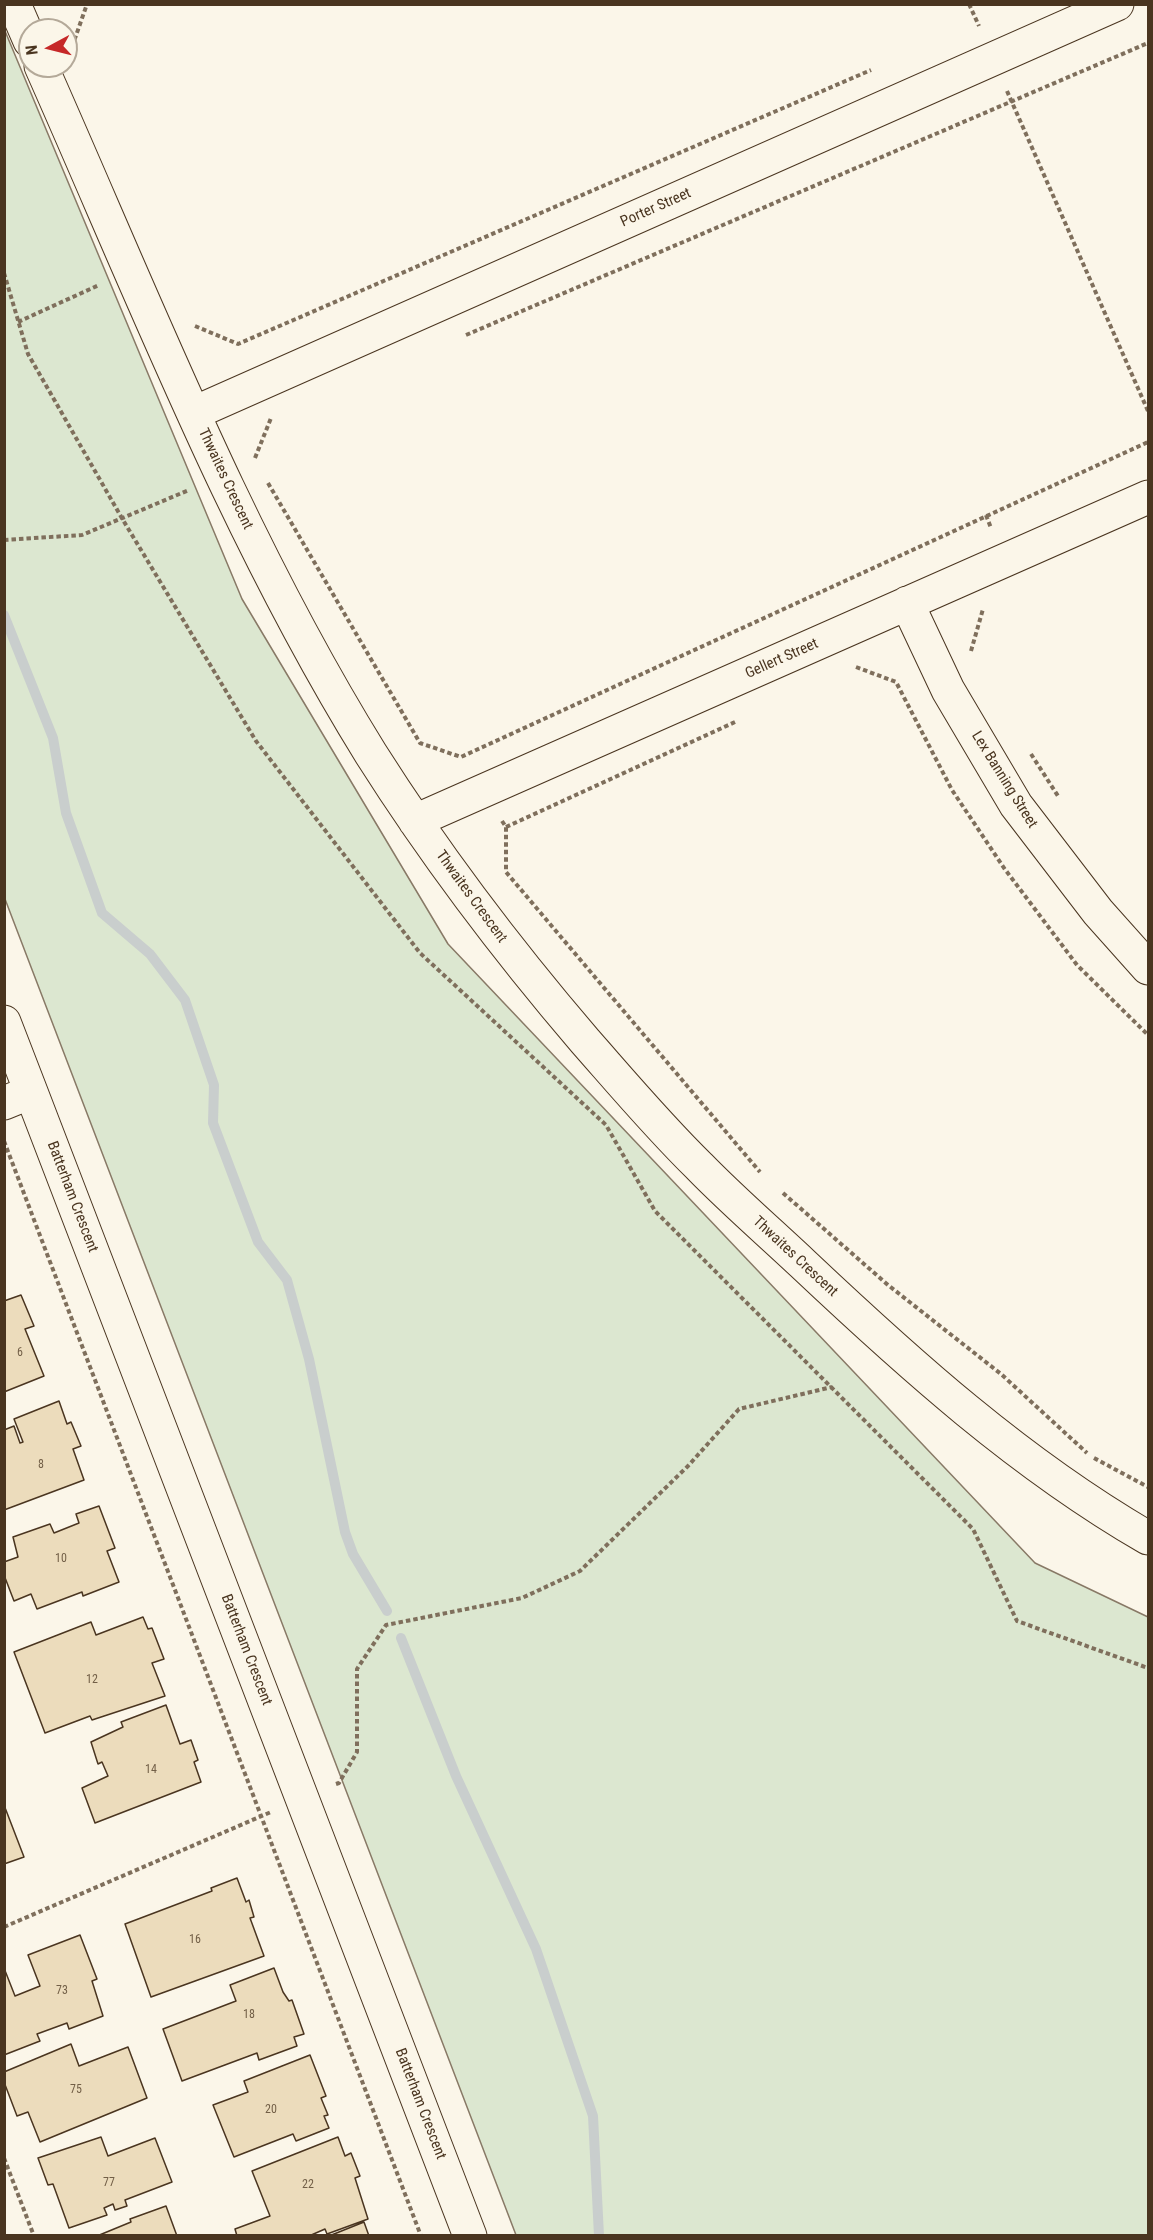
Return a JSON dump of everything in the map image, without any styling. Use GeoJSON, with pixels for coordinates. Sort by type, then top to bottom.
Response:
{"type":"FeatureCollection","features":[{"type":"Feature","properties":{"kind":"street"},"geometry":{"type":"LineString","coordinates":[[14,4],[20,18]]}},
{"type":"Feature","properties":{"kind":"street","name":"Porter Street"},"geometry":{"type":"LineString","coordinates":[[194,413],[1117,4]]}},
{"type":"Feature","properties":{"kind":"street","name":"Thwaites Crescent"},"geometry":{"type":"LineString","coordinates":[[46,78],[222,475],[286,605],[369,751],[415,821],[520,965],[637,1101],[698,1166],[882,1339],[1000,1438],[1149,1538]]}},
{"type":"Feature","properties":{"kind":"street","name":"Gellert Street"},"geometry":{"type":"LineString","coordinates":[[415,821],[1149,497]]}},
{"type":"Feature","properties":{"kind":"street","name":"Lex Banning Street"},"geometry":{"type":"LineString","coordinates":[[908,603],[948,690],[1016,805],[1098,912],[1149,968]]}},
{"type":"Feature","properties":{"kind":"street","name":"Batterham Crescent"},"geometry":{"type":"LineString","coordinates":[[4,1022],[18,1097],[303,1799],[470,2235]]}},
{"type":"Feature","properties":{"kind":"path"},"geometry":{"type":"LineString","coordinates":[[78,30],[87,4]]}},
{"type":"Feature","properties":{"kind":"path"},"geometry":{"type":"LineString","coordinates":[[969,4],[1149,411]]}},
{"type":"Feature","properties":{"kind":"path"},"geometry":{"type":"LineString","coordinates":[[967,29],[987,20]]}},
{"type":"Feature","properties":{"kind":"path"},"geometry":{"type":"LineString","coordinates":[[455,340],[1149,43]]}},
{"type":"Feature","properties":{"kind":"path"},"geometry":{"type":"LineString","coordinates":[[191,316],[196,326],[238,344],[879,67]]}},
{"type":"Feature","properties":{"kind":"path"},"geometry":{"type":"LineString","coordinates":[[18,322],[131,270]]}},
{"type":"Feature","properties":{"kind":"path"},"geometry":{"type":"LineString","coordinates":[[255,459],[272,417],[282,413]]}},
{"type":"Feature","properties":{"kind":"path"},"geometry":{"type":"LineString","coordinates":[[267,480],[420,743],[461,757],[1149,442]]}},
{"type":"Feature","properties":{"kind":"path"},"geometry":{"type":"LineString","coordinates":[[4,540],[82,535],[123,520]]}},
{"type":"Feature","properties":{"kind":"path"},"geometry":{"type":"LineString","coordinates":[[969,657],[985,603]]}},
{"type":"Feature","properties":{"kind":"path"},"geometry":{"type":"LineString","coordinates":[[847,671],[857,666],[896,682],[952,790],[1004,868],[1077,965],[1149,1035]]}},
{"type":"Feature","properties":{"kind":"path"},"geometry":{"type":"LineString","coordinates":[[740,720],[506,827],[506,872],[762,1174]]}},
{"type":"Feature","properties":{"kind":"path"},"geometry":{"type":"LineString","coordinates":[[1026,746],[1063,805]]}},
{"type":"Feature","properties":{"kind":"path"},"geometry":{"type":"LineString","coordinates":[[5,1144],[421,2235]]}},
{"type":"Feature","properties":{"kind":"path"},"geometry":{"type":"LineString","coordinates":[[779,1189],[888,1285],[1001,1374],[1090,1456],[1149,1487]]}},
{"type":"Feature","properties":{"kind":"path"},"geometry":{"type":"LineString","coordinates":[[4,1927],[339,1783],[357,1752],[357,1669],[387,1625],[522,1598],[580,1571],[688,1466],[739,1409],[832,1387]]}},
{"type":"Feature","properties":{"kind":"path"},"geometry":{"type":"LineString","coordinates":[[4,2158],[34,2235]]}},
{"type":"Feature","properties":{"kind":"green space"},"geometry":{"type":"Polygon","coordinates":[[[5,31],[18,62],[18,78],[25,78],[242,599],[448,944],[1035,1563],[1148,1617],[1148,2235],[516,2235],[5,899],[5,31]]]}},
{"type":"Feature","properties":{"kind":"building"},"geometry":{"type":"Polygon","coordinates":[[[21,1295],[34,1326],[25,1329],[44,1376],[4,1392],[4,1301],[21,1295]]]}},
{"type":"Feature","properties":{"kind":"building"},"geometry":{"type":"Polygon","coordinates":[[[59,1401],[67,1424],[71,1422],[81,1446],[73,1449],[84,1480],[4,1510],[4,1430],[14,1426],[20,1443],[23,1442],[14,1419],[59,1401]]]}},
{"type":"Feature","properties":{"kind":"building"},"geometry":{"type":"Polygon","coordinates":[[[99,1506],[115,1548],[107,1551],[119,1582],[83,1596],[82,1592],[37,1609],[31,1594],[14,1601],[4,1575],[4,1562],[18,1557],[13,1537],[50,1524],[54,1533],[79,1523],[76,1514],[99,1506]]]}},
{"type":"Feature","properties":{"kind":"building"},"geometry":{"type":"Polygon","coordinates":[[[143,1617],[148,1629],[152,1628],[164,1659],[152,1663],[165,1696],[92,1720],[90,1716],[45,1733],[14,1652],[91,1622],[96,1635],[143,1617]]]}},
{"type":"Feature","properties":{"kind":"building"},"geometry":{"type":"Polygon","coordinates":[[[166,1705],[180,1744],[191,1740],[198,1760],[194,1762],[201,1782],[95,1823],[82,1788],[108,1776],[102,1762],[98,1764],[91,1742],[123,1727],[121,1722],[166,1705]]]}},
{"type":"Feature","properties":{"kind":"building"},"geometry":{"type":"Polygon","coordinates":[[[4,1805],[24,1857],[4,1864],[4,1805]]]}},
{"type":"Feature","properties":{"kind":"building"},"geometry":{"type":"Polygon","coordinates":[[[237,1878],[246,1902],[249,1900],[254,1917],[250,1918],[264,1956],[151,1997],[125,1924],[212,1891],[211,1888],[237,1878]]]}},
{"type":"Feature","properties":{"kind":"building"},"geometry":{"type":"Polygon","coordinates":[[[80,1935],[97,1979],[92,1981],[103,2016],[69,2029],[67,2023],[37,2034],[40,2041],[4,2055],[4,1968],[15,1996],[40,1986],[28,1955],[80,1935]]]}},
{"type":"Feature","properties":{"kind":"building"},"geometry":{"type":"Polygon","coordinates":[[[274,1968],[283,1992],[289,2001],[292,2000],[304,2034],[294,2037],[297,2046],[259,2060],[257,2053],[182,2081],[163,2029],[236,2001],[230,1985],[274,1968]]]}},
{"type":"Feature","properties":{"kind":"building"},"geometry":{"type":"Polygon","coordinates":[[[71,2044],[79,2066],[128,2047],[147,2098],[40,2142],[28,2112],[17,2116],[4,2082],[4,2072],[71,2044]]]}},
{"type":"Feature","properties":{"kind":"building"},"geometry":{"type":"Polygon","coordinates":[[[310,2055],[326,2096],[321,2098],[328,2115],[324,2116],[329,2128],[296,2141],[293,2134],[234,2157],[213,2105],[248,2092],[244,2081],[310,2055]]]}},
{"type":"Feature","properties":{"kind":"building"},"geometry":{"type":"Polygon","coordinates":[[[101,2137],[108,2156],[155,2138],[172,2182],[125,2200],[127,2206],[115,2210],[113,2204],[104,2208],[107,2215],[69,2228],[53,2184],[48,2185],[38,2158],[101,2137]]]}},
{"type":"Feature","properties":{"kind":"building"},"geometry":{"type":"Polygon","coordinates":[[[338,2137],[345,2156],[351,2153],[360,2176],[355,2178],[368,2219],[327,2234],[325,2229],[309,2236],[237,2236],[235,2229],[270,2216],[252,2171],[338,2137]]]}},
{"type":"Feature","properties":{"kind":"building"},"geometry":{"type":"Polygon","coordinates":[[[166,2206],[177,2236],[97,2236],[131,2222],[130,2219],[166,2206]]]}},
{"type":"Feature","properties":{"kind":"building"},"geometry":{"type":"Polygon","coordinates":[[[364,2222],[369,2236],[329,2236],[364,2222]]]}},
{"type":"Feature","properties":{"kind":"waterway"},"geometry":{"type":"LineString","coordinates":[[4,615],[53,738],[66,813],[102,913],[150,954],[185,1000],[214,1085],[213,1123],[258,1242],[287,1280],[309,1359],[345,1532],[353,1554],[387,1611]]}},
{"type":"Feature","properties":{"kind":"waterway"},"geometry":{"type":"LineString","coordinates":[[401,1638],[456,1776],[536,1949],[593,2116],[599,2236]]}}]}
